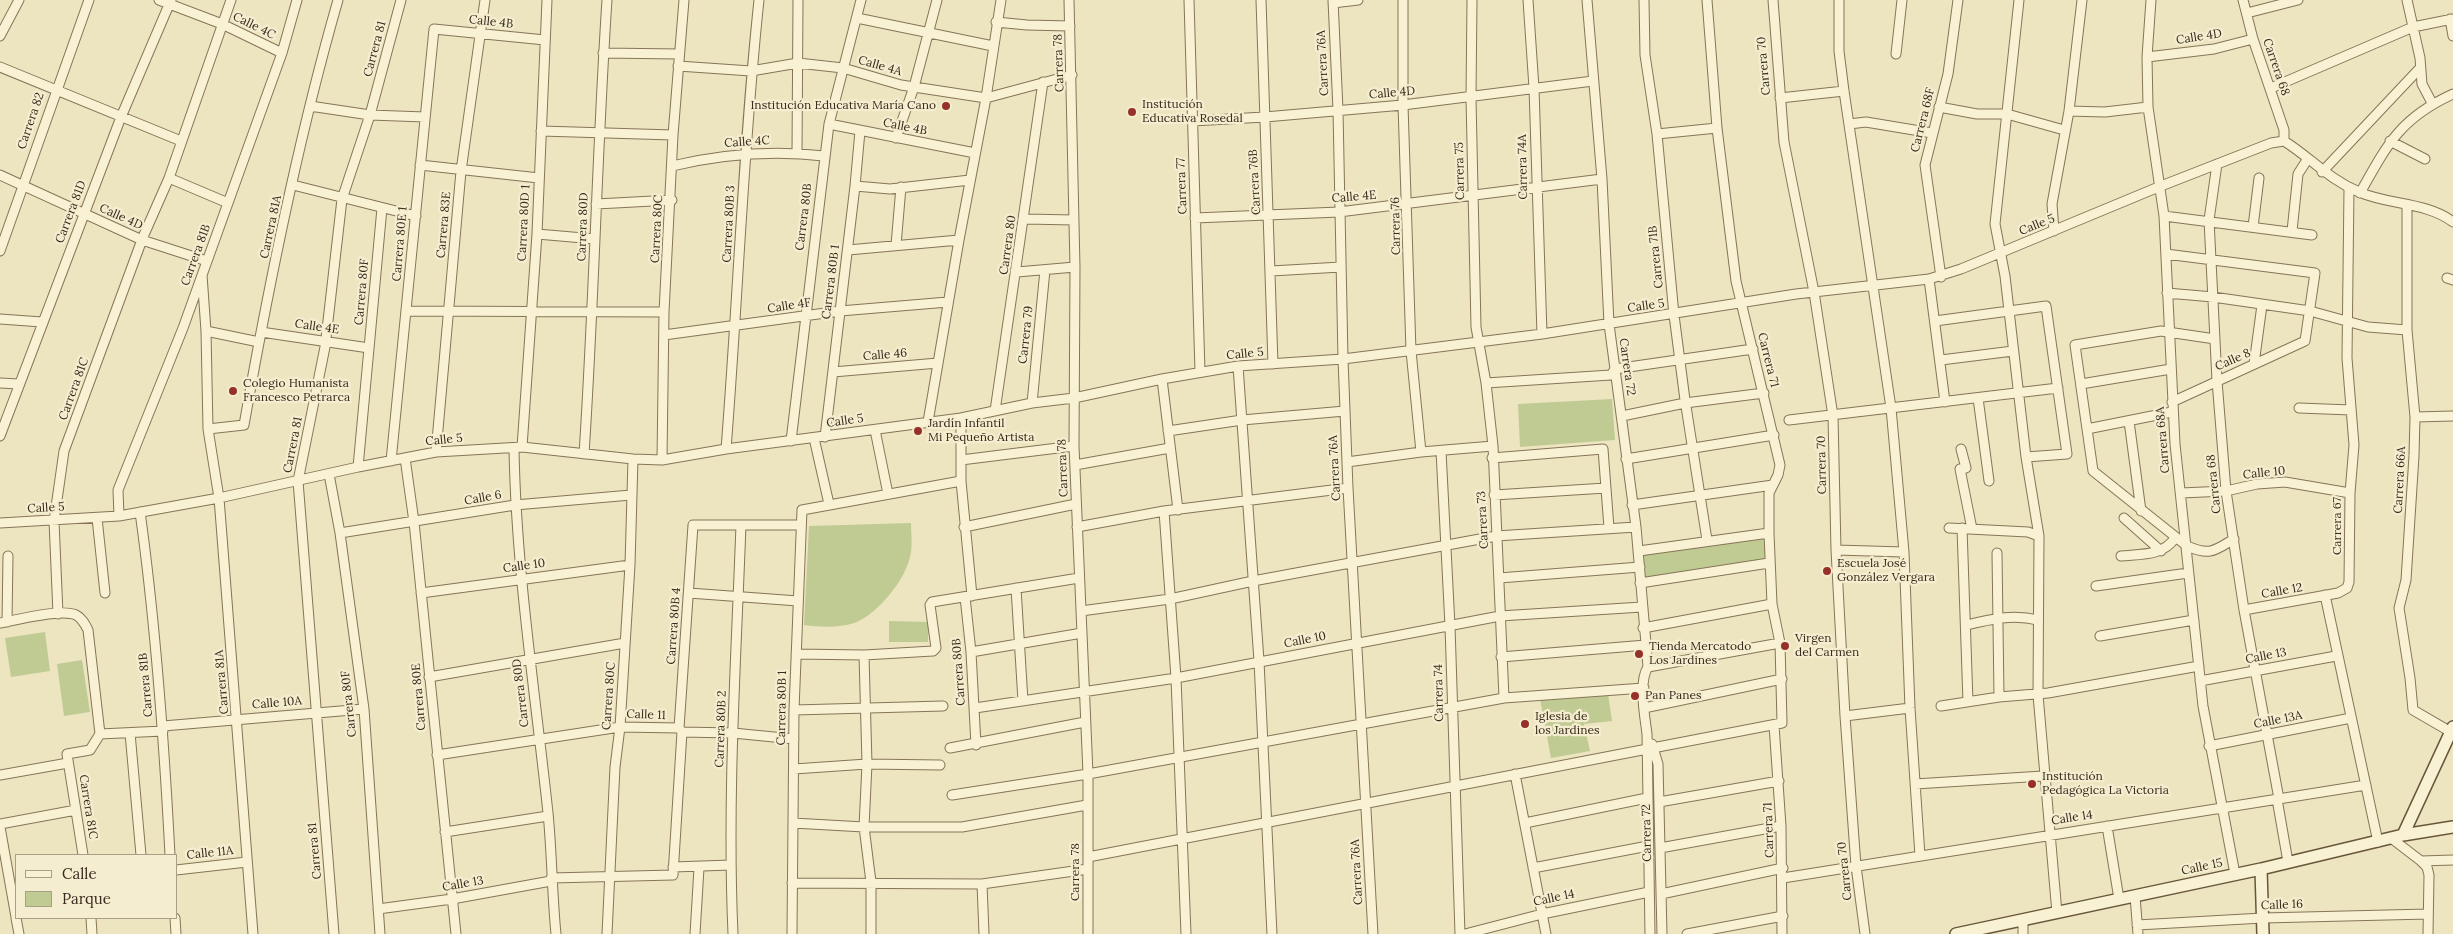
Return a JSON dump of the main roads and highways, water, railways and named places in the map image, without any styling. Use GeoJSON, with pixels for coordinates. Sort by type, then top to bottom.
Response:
{"type":"FeatureCollection","features":[{"type":"Feature","properties":{"kind":"place","name":"Institución Educativa María Cano"},"geometry":{"type":"Point","coordinates":[946,106]}},
{"type":"Feature","properties":{"kind":"place","name":"Institución Educativa Rosedal"},"geometry":{"type":"Point","coordinates":[1132,112]}},
{"type":"Feature","properties":{"kind":"place","name":"Colegio Humanista Francesco Petrarca"},"geometry":{"type":"Point","coordinates":[233,391]}},
{"type":"Feature","properties":{"kind":"place","name":"Jardín Infantil Mi Pequeño Artista"},"geometry":{"type":"Point","coordinates":[918,431]}},
{"type":"Feature","properties":{"kind":"place","name":"Escuela José González Vergara"},"geometry":{"type":"Point","coordinates":[1827,571]}},
{"type":"Feature","properties":{"kind":"place","name":"Virgen del Carmen"},"geometry":{"type":"Point","coordinates":[1785,646]}},
{"type":"Feature","properties":{"kind":"place","name":"Tienda Mercatodo Los Jardines"},"geometry":{"type":"Point","coordinates":[1639,654]}},
{"type":"Feature","properties":{"kind":"place","name":"Pan Panes"},"geometry":{"type":"Point","coordinates":[1635,696]}},
{"type":"Feature","properties":{"kind":"place","name":"Iglesia de los Jardines"},"geometry":{"type":"Point","coordinates":[1525,724]}},
{"type":"Feature","properties":{"kind":"place","name":"Institución Pedagógica La Victoria"},"geometry":{"type":"Point","coordinates":[2032,784]}}]}
